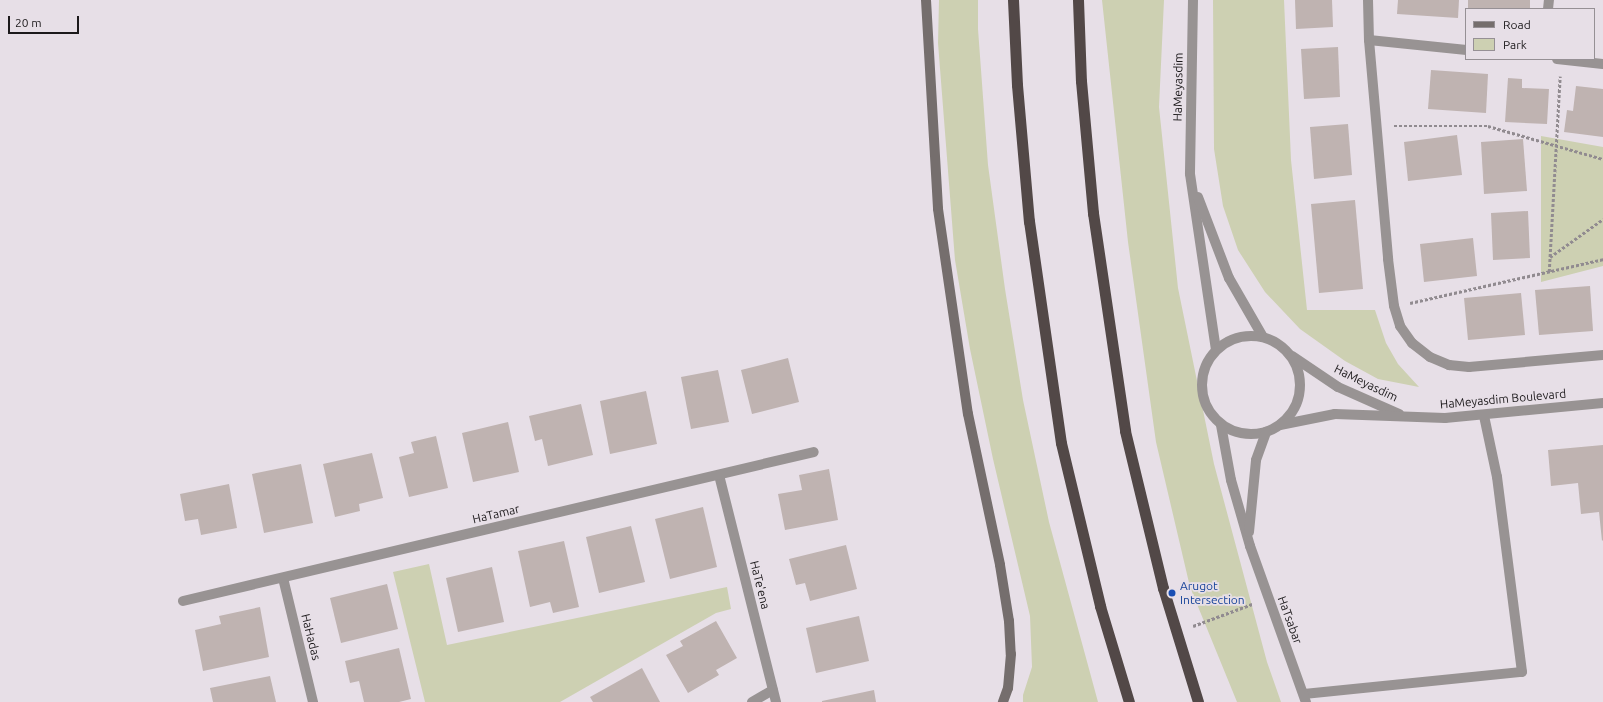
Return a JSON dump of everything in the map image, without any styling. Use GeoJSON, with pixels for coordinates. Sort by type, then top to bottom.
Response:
{"type":"FeatureCollection","features":[{"type":"Feature","properties":{"kind":"highway"},"geometry":{"type":"LineString","coordinates":[[1013,0],[1016,85],[1029,221],[1061,443],[1100,606],[1129,702]]}},
{"type":"Feature","properties":{"kind":"highway"},"geometry":{"type":"LineString","coordinates":[[1078,0],[1083,103],[1102,284],[1125,431],[1142,510],[1176,633],[1198,702]]}},
{"type":"Feature","properties":{"kind":"main road"},"geometry":{"type":"LineString","coordinates":[[926,0],[938,209],[968,414],[1000,565],[1008,621],[1011,654],[1008,688],[1003,702]]}},
{"type":"Feature","properties":{"kind":"street","name":"HaMeyasdim"},"geometry":{"type":"LineString","coordinates":[[1193,0],[1190,174],[1216,350]]}},
{"type":"Feature","properties":{"kind":"street"},"geometry":{"type":"LineString","coordinates":[[1368,0],[1369,40],[1376,126],[1394,306],[1400,326],[1412,343],[1430,358],[1449,365],[1469,367],[1603,356]]}},
{"type":"Feature","properties":{"kind":"street"},"geometry":{"type":"LineString","coordinates":[[1369,40],[1465,50]]}},
{"type":"Feature","properties":{"kind":"street"},"geometry":{"type":"LineString","coordinates":[[1569,60],[1603,64]]}},
{"type":"Feature","properties":{"kind":"street","name":"HaMeyasdim"},"geometry":{"type":"LineString","coordinates":[[1190,174],[1229,278],[1263,337]]}},
{"type":"Feature","properties":{"kind":"street"},"geometry":{"type":"LineString","coordinates":[[1246,336],[1263,337],[1279,344],[1291,356],[1299,377],[1298,400],[1291,414],[1280,425],[1266,432],[1243,433],[1221,425],[1210,412],[1203,397],[1202,380],[1206,364],[1216,350],[1230,340],[1246,336]]}},
{"type":"Feature","properties":{"kind":"street","name":"HaMeyasdim"},"geometry":{"type":"LineString","coordinates":[[1291,356],[1338,387],[1405,416]]}},
{"type":"Feature","properties":{"kind":"street","name":"HaMeyasdim Boulevard"},"geometry":{"type":"LineString","coordinates":[[1405,416],[1422,418],[1484,416],[1603,403]]}},
{"type":"Feature","properties":{"kind":"street","name":"HaMeyasdim"},"geometry":{"type":"LineString","coordinates":[[1280,425],[1335,414],[1405,416]]}},
{"type":"Feature","properties":{"kind":"street"},"geometry":{"type":"LineString","coordinates":[[1305,698],[1522,672],[1497,477],[1484,416]]}},
{"type":"Feature","properties":{"kind":"street","name":"HaTsabar"},"geometry":{"type":"LineString","coordinates":[[1221,425],[1231,480],[1250,546],[1305,698]]}},
{"type":"Feature","properties":{"kind":"street","name":"HaTsabar"},"geometry":{"type":"LineString","coordinates":[[1250,546],[1249,514],[1256,460],[1266,432]]}},
{"type":"Feature","properties":{"kind":"street","name":"HaTamar"},"geometry":{"type":"LineString","coordinates":[[183,601],[814,452]]}},
{"type":"Feature","properties":{"kind":"street","name":"HaTe'ena"},"geometry":{"type":"LineString","coordinates":[[719,475],[776,702]]}},
{"type":"Feature","properties":{"kind":"street","name":"HaHadas"},"geometry":{"type":"LineString","coordinates":[[283,578],[313,702]]}},
{"type":"Feature","properties":{"kind":"street"},"geometry":{"type":"LineString","coordinates":[[752,702],[773,690]]}},
{"type":"Feature","properties":{"kind":"path"},"geometry":{"type":"LineString","coordinates":[[1549,272],[1561,60]]}},
{"type":"Feature","properties":{"kind":"path"},"geometry":{"type":"LineString","coordinates":[[1376,126],[1488,126],[1603,159]]}},
{"type":"Feature","properties":{"kind":"path"},"geometry":{"type":"LineString","coordinates":[[1549,257],[1603,219]]}},
{"type":"Feature","properties":{"kind":"path"},"geometry":{"type":"LineString","coordinates":[[1394,306],[1603,259]]}},
{"type":"Feature","properties":{"kind":"path"},"geometry":{"type":"LineString","coordinates":[[1176,633],[1268,598]]}},
{"type":"Feature","properties":{"kind":"green space"},"geometry":{"type":"Polygon","coordinates":[[[939,0],[978,0],[978,29],[988,165],[1005,289],[1023,400],[1049,522],[1098,702],[1023,702],[1023,695],[1032,667],[1030,616],[993,459],[970,349],[955,260],[938,43],[939,0]]]}},
{"type":"Feature","properties":{"kind":"green space"},"geometry":{"type":"Polygon","coordinates":[[[1102,0],[1164,0],[1159,107],[1178,288],[1214,464],[1267,662],[1281,702],[1237,702],[1190,587],[1156,442],[1128,242],[1102,0]]]}},
{"type":"Feature","properties":{"kind":"green space"},"geometry":{"type":"Polygon","coordinates":[[[1213,0],[1284,0],[1291,160],[1307,310],[1375,310],[1386,343],[1398,364],[1419,387],[1378,379],[1345,361],[1300,329],[1265,292],[1238,250],[1223,206],[1214,149],[1213,0]]]}},
{"type":"Feature","properties":{"kind":"green space"},"geometry":{"type":"Polygon","coordinates":[[[1541,136],[1603,147],[1603,266],[1541,282],[1541,136]]]}},
{"type":"Feature","properties":{"kind":"green space"},"geometry":{"type":"Polygon","coordinates":[[[429,564],[447,645],[727,587],[731,609],[716,613],[560,702],[425,702],[393,572],[429,564]]]}},
{"type":"Feature","properties":{"kind":"building"},"geometry":{"type":"Polygon","coordinates":[[[1295,0],[1332,0],[1333,27],[1296,29],[1295,0]]]}},
{"type":"Feature","properties":{"kind":"building"},"geometry":{"type":"Polygon","coordinates":[[[1398,0],[1459,0],[1458,18],[1397,14],[1398,0]]]}},
{"type":"Feature","properties":{"kind":"building"},"geometry":{"type":"Polygon","coordinates":[[[1468,0],[1530,0],[1530,8],[1468,8],[1468,0]]]}},
{"type":"Feature","properties":{"kind":"building"},"geometry":{"type":"Polygon","coordinates":[[[1338,47],[1340,97],[1304,99],[1301,49],[1338,47]]]}},
{"type":"Feature","properties":{"kind":"building"},"geometry":{"type":"Polygon","coordinates":[[[1431,70],[1488,74],[1486,113],[1428,109],[1431,70]]]}},
{"type":"Feature","properties":{"kind":"building"},"geometry":{"type":"Polygon","coordinates":[[[1508,78],[1522,79],[1522,88],[1549,89],[1547,124],[1505,122],[1508,78]]]}},
{"type":"Feature","properties":{"kind":"building"},"geometry":{"type":"Polygon","coordinates":[[[1576,86],[1603,89],[1603,137],[1564,132],[1567,110],[1573,111],[1576,86]]]}},
{"type":"Feature","properties":{"kind":"building"},"geometry":{"type":"Polygon","coordinates":[[[1348,124],[1352,175],[1314,179],[1310,127],[1348,124]]]}},
{"type":"Feature","properties":{"kind":"building"},"geometry":{"type":"Polygon","coordinates":[[[1457,135],[1462,175],[1408,181],[1404,142],[1457,135]]]}},
{"type":"Feature","properties":{"kind":"building"},"geometry":{"type":"Polygon","coordinates":[[[1523,139],[1527,191],[1484,194],[1481,142],[1523,139]]]}},
{"type":"Feature","properties":{"kind":"building"},"geometry":{"type":"Polygon","coordinates":[[[1355,200],[1363,289],[1319,293],[1311,204],[1355,200]]]}},
{"type":"Feature","properties":{"kind":"building"},"geometry":{"type":"Polygon","coordinates":[[[1528,211],[1530,258],[1493,260],[1491,213],[1528,211]]]}},
{"type":"Feature","properties":{"kind":"building"},"geometry":{"type":"Polygon","coordinates":[[[1473,238],[1477,276],[1424,282],[1420,244],[1473,238]]]}},
{"type":"Feature","properties":{"kind":"building"},"geometry":{"type":"Polygon","coordinates":[[[1590,286],[1593,331],[1539,335],[1535,290],[1590,286]]]}},
{"type":"Feature","properties":{"kind":"building"},"geometry":{"type":"Polygon","coordinates":[[[1521,293],[1525,335],[1468,340],[1464,298],[1521,293]]]}},
{"type":"Feature","properties":{"kind":"building"},"geometry":{"type":"Polygon","coordinates":[[[788,358],[799,402],[752,414],[741,370],[788,358]]]}},
{"type":"Feature","properties":{"kind":"building"},"geometry":{"type":"Polygon","coordinates":[[[718,370],[729,422],[691,429],[681,377],[718,370]]]}},
{"type":"Feature","properties":{"kind":"building"},"geometry":{"type":"Polygon","coordinates":[[[646,391],[657,444],[610,454],[600,401],[646,391]]]}},
{"type":"Feature","properties":{"kind":"building"},"geometry":{"type":"Polygon","coordinates":[[[581,404],[593,455],[548,466],[542,439],[535,441],[529,416],[581,404]]]}},
{"type":"Feature","properties":{"kind":"building"},"geometry":{"type":"Polygon","coordinates":[[[508,422],[519,472],[473,482],[462,433],[508,422]]]}},
{"type":"Feature","properties":{"kind":"building"},"geometry":{"type":"Polygon","coordinates":[[[436,436],[448,488],[409,497],[399,457],[414,453],[411,442],[436,436]]]}},
{"type":"Feature","properties":{"kind":"building"},"geometry":{"type":"Polygon","coordinates":[[[1603,445],[1602,541],[1599,512],[1581,514],[1578,483],[1551,486],[1548,450],[1603,445]]]}},
{"type":"Feature","properties":{"kind":"building"},"geometry":{"type":"Polygon","coordinates":[[[372,453],[383,498],[359,504],[360,511],[335,517],[323,464],[372,453]]]}},
{"type":"Feature","properties":{"kind":"building"},"geometry":{"type":"Polygon","coordinates":[[[301,464],[313,523],[264,533],[252,474],[301,464]]]}},
{"type":"Feature","properties":{"kind":"building"},"geometry":{"type":"Polygon","coordinates":[[[829,469],[838,520],[785,530],[778,494],[802,490],[799,475],[829,469]]]}},
{"type":"Feature","properties":{"kind":"building"},"geometry":{"type":"Polygon","coordinates":[[[229,484],[237,528],[201,535],[198,519],[185,521],[180,494],[229,484]]]}},
{"type":"Feature","properties":{"kind":"building"},"geometry":{"type":"Polygon","coordinates":[[[703,507],[717,567],[670,579],[655,519],[703,507]]]}},
{"type":"Feature","properties":{"kind":"building"},"geometry":{"type":"Polygon","coordinates":[[[631,526],[645,582],[599,593],[586,537],[631,526]]]}},
{"type":"Feature","properties":{"kind":"building"},"geometry":{"type":"Polygon","coordinates":[[[564,541],[579,607],[553,613],[550,602],[530,607],[518,551],[564,541]]]}},
{"type":"Feature","properties":{"kind":"building"},"geometry":{"type":"Polygon","coordinates":[[[846,545],[857,589],[810,601],[805,583],[796,585],[789,559],[846,545]]]}},
{"type":"Feature","properties":{"kind":"building"},"geometry":{"type":"Polygon","coordinates":[[[492,567],[504,622],[458,632],[446,578],[492,567]]]}},
{"type":"Feature","properties":{"kind":"building"},"geometry":{"type":"Polygon","coordinates":[[[387,584],[398,629],[341,643],[330,598],[387,584]]]}},
{"type":"Feature","properties":{"kind":"building"},"geometry":{"type":"Polygon","coordinates":[[[260,607],[269,657],[203,671],[195,630],[221,624],[219,616],[260,607]]]}},
{"type":"Feature","properties":{"kind":"building"},"geometry":{"type":"Polygon","coordinates":[[[859,616],[869,661],[816,673],[806,628],[859,616]]]}},
{"type":"Feature","properties":{"kind":"building"},"geometry":{"type":"Polygon","coordinates":[[[716,621],[737,658],[716,670],[719,675],[688,693],[666,655],[683,646],[680,641],[716,621]]]}},
{"type":"Feature","properties":{"kind":"building"},"geometry":{"type":"Polygon","coordinates":[[[399,648],[411,699],[399,702],[364,702],[359,681],[350,683],[345,661],[399,648]]]}},
{"type":"Feature","properties":{"kind":"building"},"geometry":{"type":"Polygon","coordinates":[[[642,668],[660,702],[593,702],[590,697],[642,668]]]}},
{"type":"Feature","properties":{"kind":"building"},"geometry":{"type":"Polygon","coordinates":[[[270,676],[276,702],[213,702],[210,688],[270,676]]]}},
{"type":"Feature","properties":{"kind":"building"},"geometry":{"type":"Polygon","coordinates":[[[874,690],[876,702],[822,702],[822,701],[874,690]]]}},
{"type":"Feature","properties":{"kind":"place","name":"Arugot Intersection"},"geometry":{"type":"Point","coordinates":[1172,593]}}]}
